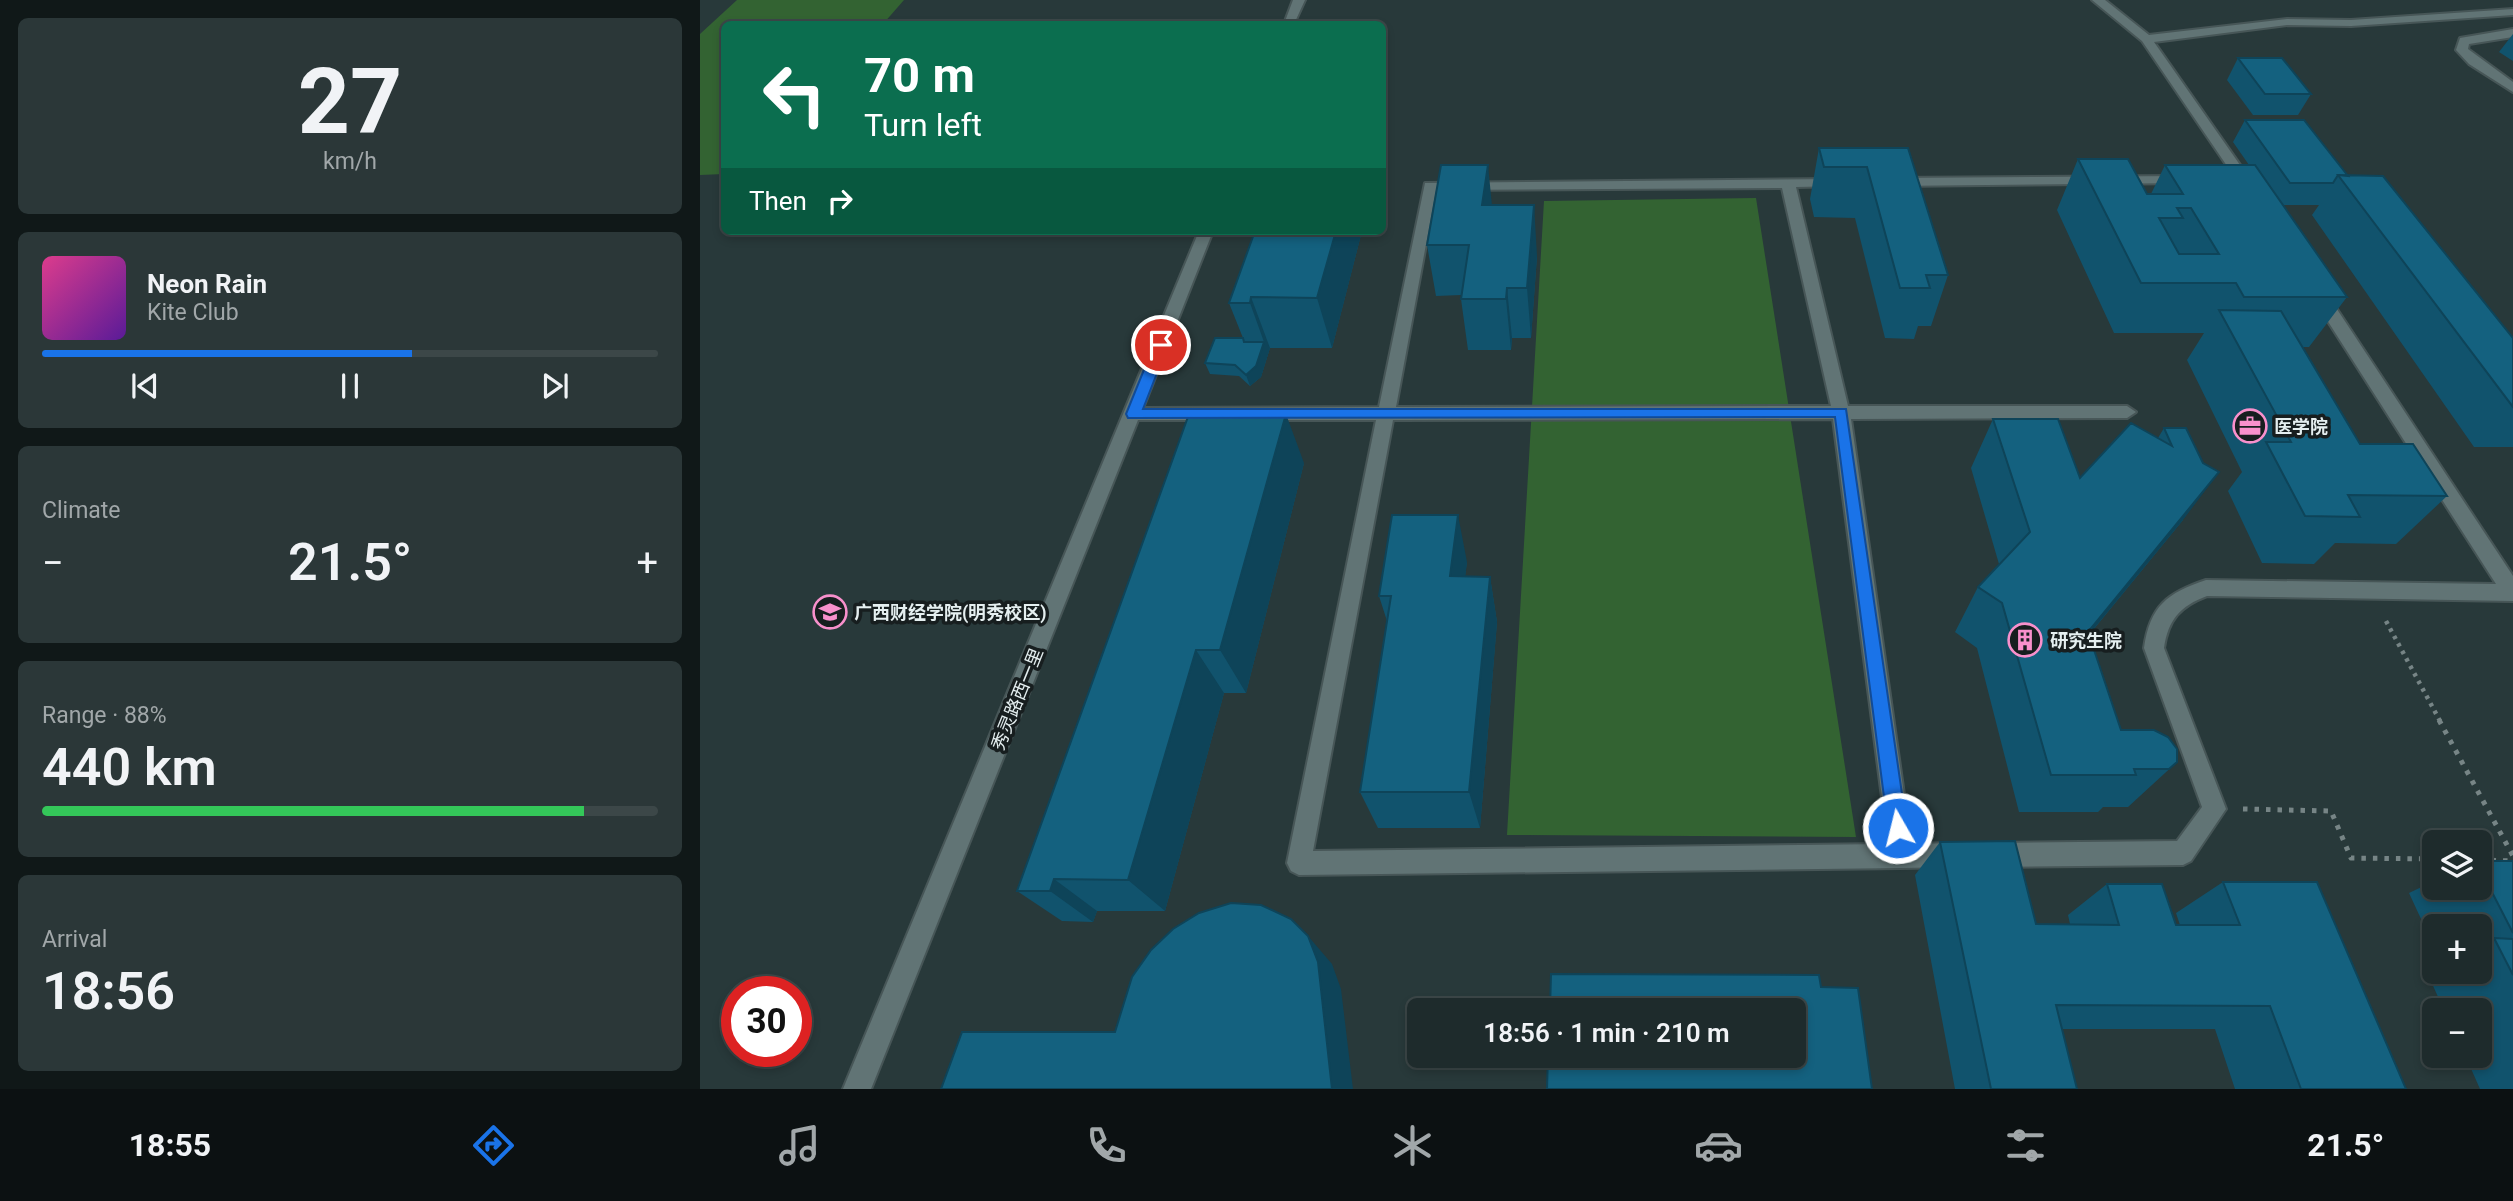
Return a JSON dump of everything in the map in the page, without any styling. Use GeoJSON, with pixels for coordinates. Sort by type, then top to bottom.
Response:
{"type":"FeatureCollection","features":[{"type":"Feature","properties":{"kind":"street"},"geometry":{"type":"LineString","coordinates":[[1290,21],[1298,0]]}},
{"type":"Feature","properties":{"kind":"street"},"geometry":{"type":"LineString","coordinates":[[2098,0],[2146,39],[2258,202]]}},
{"type":"Feature","properties":{"kind":"street"},"geometry":{"type":"LineString","coordinates":[[2428,5],[2444,16]]}},
{"type":"Feature","properties":{"kind":"street"},"geometry":{"type":"LineString","coordinates":[[2146,39],[2287,22],[2351,23],[2513,12]]}},
{"type":"Feature","properties":{"kind":"street"},"geometry":{"type":"LineString","coordinates":[[2513,33],[2463,41],[2462,50],[2473,61],[2513,88]]}},
{"type":"Feature","properties":{"kind":"street"},"geometry":{"type":"LineString","coordinates":[[2243,179],[1430,186],[1300,863],[2183,853],[2214,809],[2154,648],[2156,629],[2165,611],[2182,596],[2206,588],[2512,593]]}},
{"type":"Feature","properties":{"kind":"street"},"geometry":{"type":"LineString","coordinates":[[1788,183],[1841,412],[1901,856]]}},
{"type":"Feature","properties":{"kind":"street","name":"秀灵路西一里"},"geometry":{"type":"LineString","coordinates":[[857,1089],[1204,235]]}},
{"type":"Feature","properties":{"kind":"street"},"geometry":{"type":"LineString","coordinates":[[2310,282],[2512,593]]}},
{"type":"Feature","properties":{"kind":"street"},"geometry":{"type":"LineString","coordinates":[[1133,414],[2127,412]]}},
{"type":"Feature","properties":{"kind":"path"},"geometry":{"type":"LineString","coordinates":[[2368,590],[2513,858],[2492,859]]}},
{"type":"Feature","properties":{"kind":"path"},"geometry":{"type":"LineString","coordinates":[[2214,809],[2330,811],[2351,858],[2422,859]]}},
{"type":"Feature","properties":{"kind":"green space"},"geometry":{"type":"Polygon","coordinates":[[[737,0],[904,0],[886,21],[721,21],[721,174],[700,175],[700,34],[737,0]]]}},
{"type":"Feature","properties":{"kind":"green space"},"geometry":{"type":"Polygon","coordinates":[[[1756,198],[1856,837],[1507,835],[1544,201],[1756,198]]]}},
{"type":"Feature","properties":{"kind":"building"},"geometry":{"type":"Polygon","coordinates":[[[2238,58],[2282,58],[2311,94],[2265,94],[2238,58]]]}},
{"type":"Feature","properties":{"kind":"building"},"geometry":{"type":"Polygon","coordinates":[[[2245,120],[2304,120],[2348,176],[2338,175],[2333,183],[2290,183],[2245,120]]]}},
{"type":"Feature","properties":{"kind":"building"},"geometry":{"type":"Polygon","coordinates":[[[1819,148],[1908,148],[1948,275],[1926,275],[1930,288],[1900,288],[1867,167],[1824,167],[1819,148]]]}},
{"type":"Feature","properties":{"kind":"building"},"geometry":{"type":"Polygon","coordinates":[[[2078,159],[2128,159],[2147,194],[2183,194],[2165,165],[2255,165],[2347,297],[2244,297],[2236,283],[2141,283],[2078,159]],[[2177,208],[2183,218],[2159,218],[2179,254],[2219,254],[2191,208],[2177,208]]]}},
{"type":"Feature","properties":{"kind":"building"},"geometry":{"type":"Polygon","coordinates":[[[1441,165],[1488,165],[1482,205],[1534,205],[1527,288],[1507,288],[1506,299],[1461,299],[1469,245],[1427,245],[1441,165]]]}},
{"type":"Feature","properties":{"kind":"building"},"geometry":{"type":"Polygon","coordinates":[[[2338,175],[2383,176],[2513,338],[2513,407],[2338,175]]]}},
{"type":"Feature","properties":{"kind":"building"},"geometry":{"type":"Polygon","coordinates":[[[1254,235],[1335,235],[1317,298],[1251,297],[1250,303],[1229,303],[1254,235]]]}},
{"type":"Feature","properties":{"kind":"building"},"geometry":{"type":"Polygon","coordinates":[[[2219,310],[2281,311],[2360,444],[2413,444],[2447,496],[2348,495],[2360,517],[2305,516],[2266,442],[2291,442],[2219,310]]]}},
{"type":"Feature","properties":{"kind":"building"},"geometry":{"type":"Polygon","coordinates":[[[1215,338],[1243,338],[1244,342],[1264,342],[1256,366],[1246,375],[1235,365],[1205,363],[1215,338]]]}},
{"type":"Feature","properties":{"kind":"building"},"geometry":{"type":"Polygon","coordinates":[[[1189,414],[1286,414],[1220,650],[1196,650],[1128,880],[1054,879],[1050,891],[1017,891],[1189,414]]]}},
{"type":"Feature","properties":{"kind":"building"},"geometry":{"type":"Polygon","coordinates":[[[1993,419],[2058,419],[2080,478],[2131,423],[2172,446],[2164,428],[2186,428],[2203,463],[2219,472],[2088,632],[2121,730],[2154,730],[2168,737],[2177,749],[2177,762],[2169,769],[2134,769],[2136,775],[2051,775],[2002,603],[1978,587],[2030,532],[1993,419]]]}},
{"type":"Feature","properties":{"kind":"building"},"geometry":{"type":"Polygon","coordinates":[[[1392,515],[1458,515],[1450,576],[1490,577],[1469,792],[1360,792],[1391,596],[1379,596],[1392,515]]]}},
{"type":"Feature","properties":{"kind":"building"},"geometry":{"type":"Polygon","coordinates":[[[2015,841],[2036,924],[2119,925],[2107,884],[2162,884],[2176,925],[2240,925],[2223,882],[2317,882],[2406,1089],[2301,1089],[2270,1006],[2056,1005],[2077,1089],[1991,1089],[1940,842],[2015,841]]]}},
{"type":"Feature","properties":{"kind":"building"},"geometry":{"type":"Polygon","coordinates":[[[2492,861],[2513,861],[2513,933],[2492,892],[2492,861]]]}},
{"type":"Feature","properties":{"kind":"building"},"geometry":{"type":"Polygon","coordinates":[[[1231,903],[1261,905],[1291,919],[1308,936],[1318,962],[1332,1089],[941,1089],[962,1032],[1115,1032],[1132,977],[1151,950],[1173,929],[1199,913],[1231,903]]]}},
{"type":"Feature","properties":{"kind":"building"},"geometry":{"type":"Polygon","coordinates":[[[2494,938],[2513,939],[2513,975],[2494,938]]]}},
{"type":"Feature","properties":{"kind":"building"},"geometry":{"type":"Polygon","coordinates":[[[1551,974],[1819,975],[1821,987],[1858,988],[1872,1089],[1547,1089],[1548,1068],[1806,1068],[1806,998],[1550,998],[1551,974]]]}},
{"type":"Feature","properties":{"kind":"place","name":"医学院"},"geometry":{"type":"Point","coordinates":[2250,426]}},
{"type":"Feature","properties":{"kind":"place","name":"广西财经学院(明秀校区)"},"geometry":{"type":"Point","coordinates":[830,612]}},
{"type":"Feature","properties":{"kind":"place","name":"研究生院"},"geometry":{"type":"Point","coordinates":[2025,640]}},
{"type":"Feature","properties":{"kind":"route"},"geometry":{"type":"LineString","coordinates":[[1161,345],[1133,414],[1841,412],[1898,828]]}}]}
